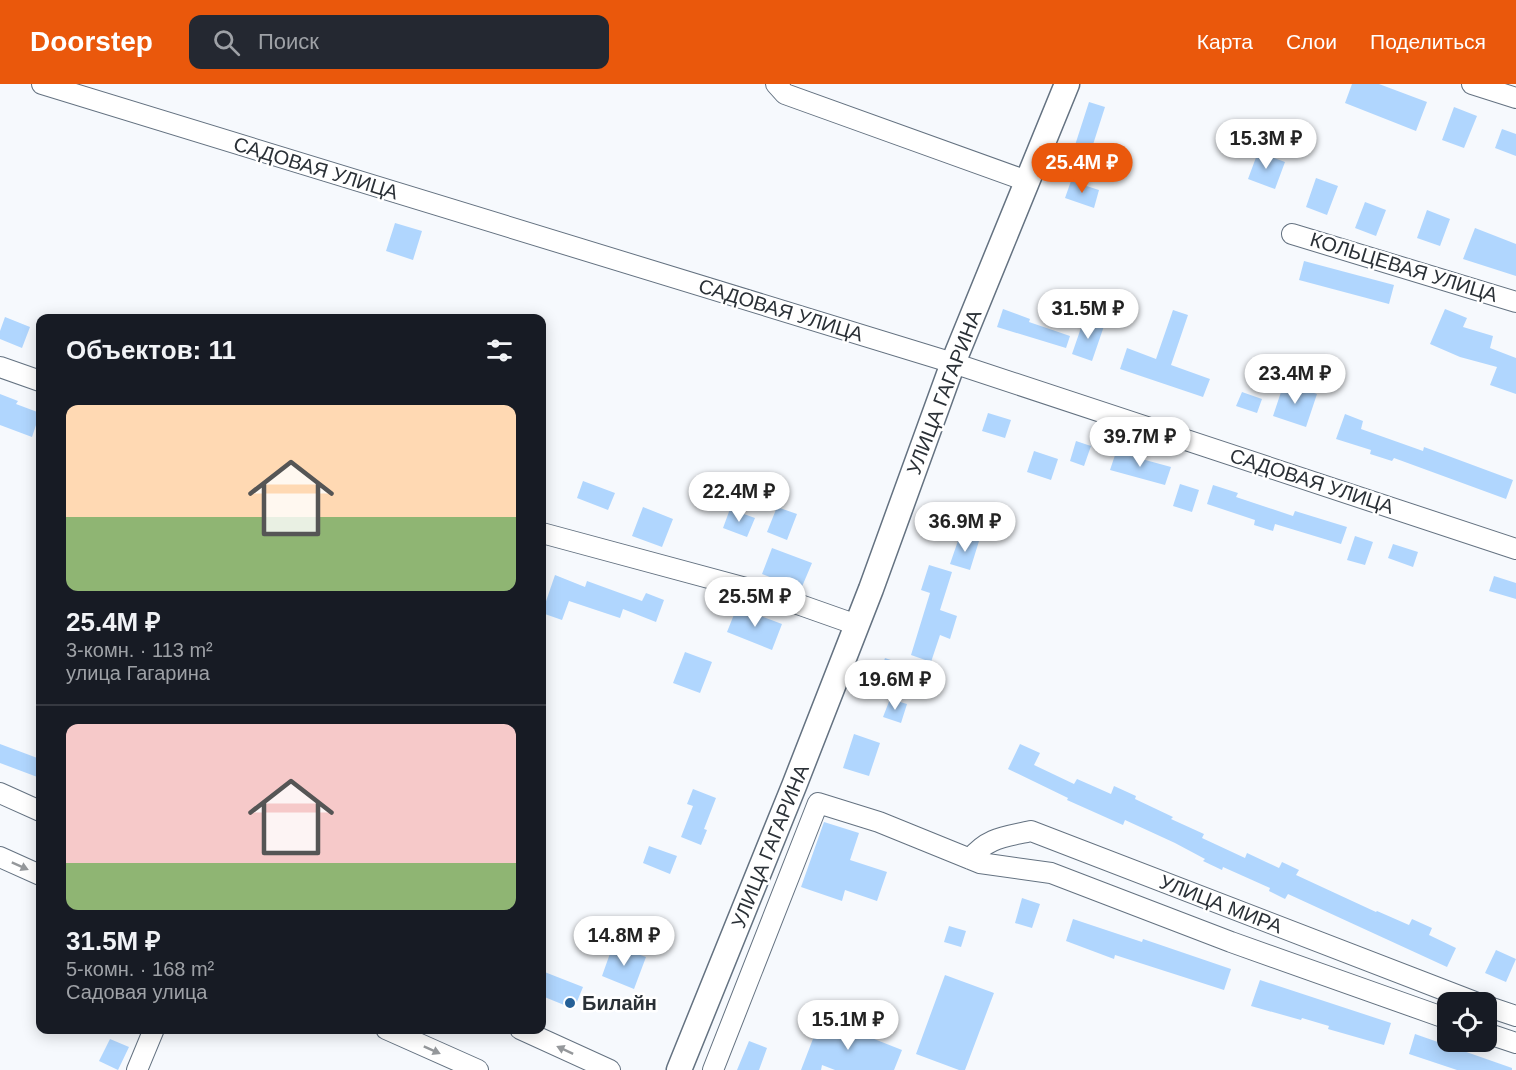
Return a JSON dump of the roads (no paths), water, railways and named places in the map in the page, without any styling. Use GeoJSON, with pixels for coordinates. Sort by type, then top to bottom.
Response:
{"type":"FeatureCollection","features":[{"type":"Feature","properties":{"kind":"main road","name":"УЛИЦА ГАГАРИНА"},"geometry":{"type":"LineString","coordinates":[[679,1070],[857,625],[953,363],[1068,84]]}},
{"type":"Feature","properties":{"kind":"street","name":"САДОВАЯ УЛИЦА"},"geometry":{"type":"LineString","coordinates":[[42,84],[953,363],[1516,549]]}},
{"type":"Feature","properties":{"kind":"street"},"geometry":{"type":"LineString","coordinates":[[776,84],[785,94],[1027,181]]}},
{"type":"Feature","properties":{"kind":"street"},"geometry":{"type":"LineString","coordinates":[[1472,84],[1516,98]]}},
{"type":"Feature","properties":{"kind":"street","name":"КОЛЬЦЕВАЯ УЛИЦА"},"geometry":{"type":"LineString","coordinates":[[1292,234],[1516,302]]}},
{"type":"Feature","properties":{"kind":"street"},"geometry":{"type":"LineString","coordinates":[[0,367],[36,380]]}},
{"type":"Feature","properties":{"kind":"street"},"geometry":{"type":"LineString","coordinates":[[546,534],[772,595],[857,625]]}},
{"type":"Feature","properties":{"kind":"street"},"geometry":{"type":"LineString","coordinates":[[0,793],[36,809]]}},
{"type":"Feature","properties":{"kind":"street","name":"УЛИЦА МИРА"},"geometry":{"type":"LineString","coordinates":[[712,1070],[818,803],[879,822],[980,863],[1051,873],[1231,942],[1437,1015]]}},
{"type":"Feature","properties":{"kind":"street","name":"УЛИЦА МИРА"},"geometry":{"type":"LineString","coordinates":[[970,859],[981,846],[1031,831],[1449,992]]}},
{"type":"Feature","properties":{"kind":"street"},"geometry":{"type":"LineString","coordinates":[[0,857],[36,873]]}},
{"type":"Feature","properties":{"kind":"street"},"geometry":{"type":"LineString","coordinates":[[1497,1010],[1516,1016]]}},
{"type":"Feature","properties":{"kind":"street"},"geometry":{"type":"LineString","coordinates":[[137,1070],[152,1034]]}},
{"type":"Feature","properties":{"kind":"street"},"geometry":{"type":"LineString","coordinates":[[397,1034],[478,1070]]}},
{"type":"Feature","properties":{"kind":"street"},"geometry":{"type":"LineString","coordinates":[[531,1034],[610,1070]]}},
{"type":"Feature","properties":{"kind":"street"},"geometry":{"type":"LineString","coordinates":[[1497,1037],[1516,1043]]}},
{"type":"Feature","properties":{"kind":"place","name":"Билайн"},"geometry":{"type":"Point","coordinates":[570,1003]}}]}
